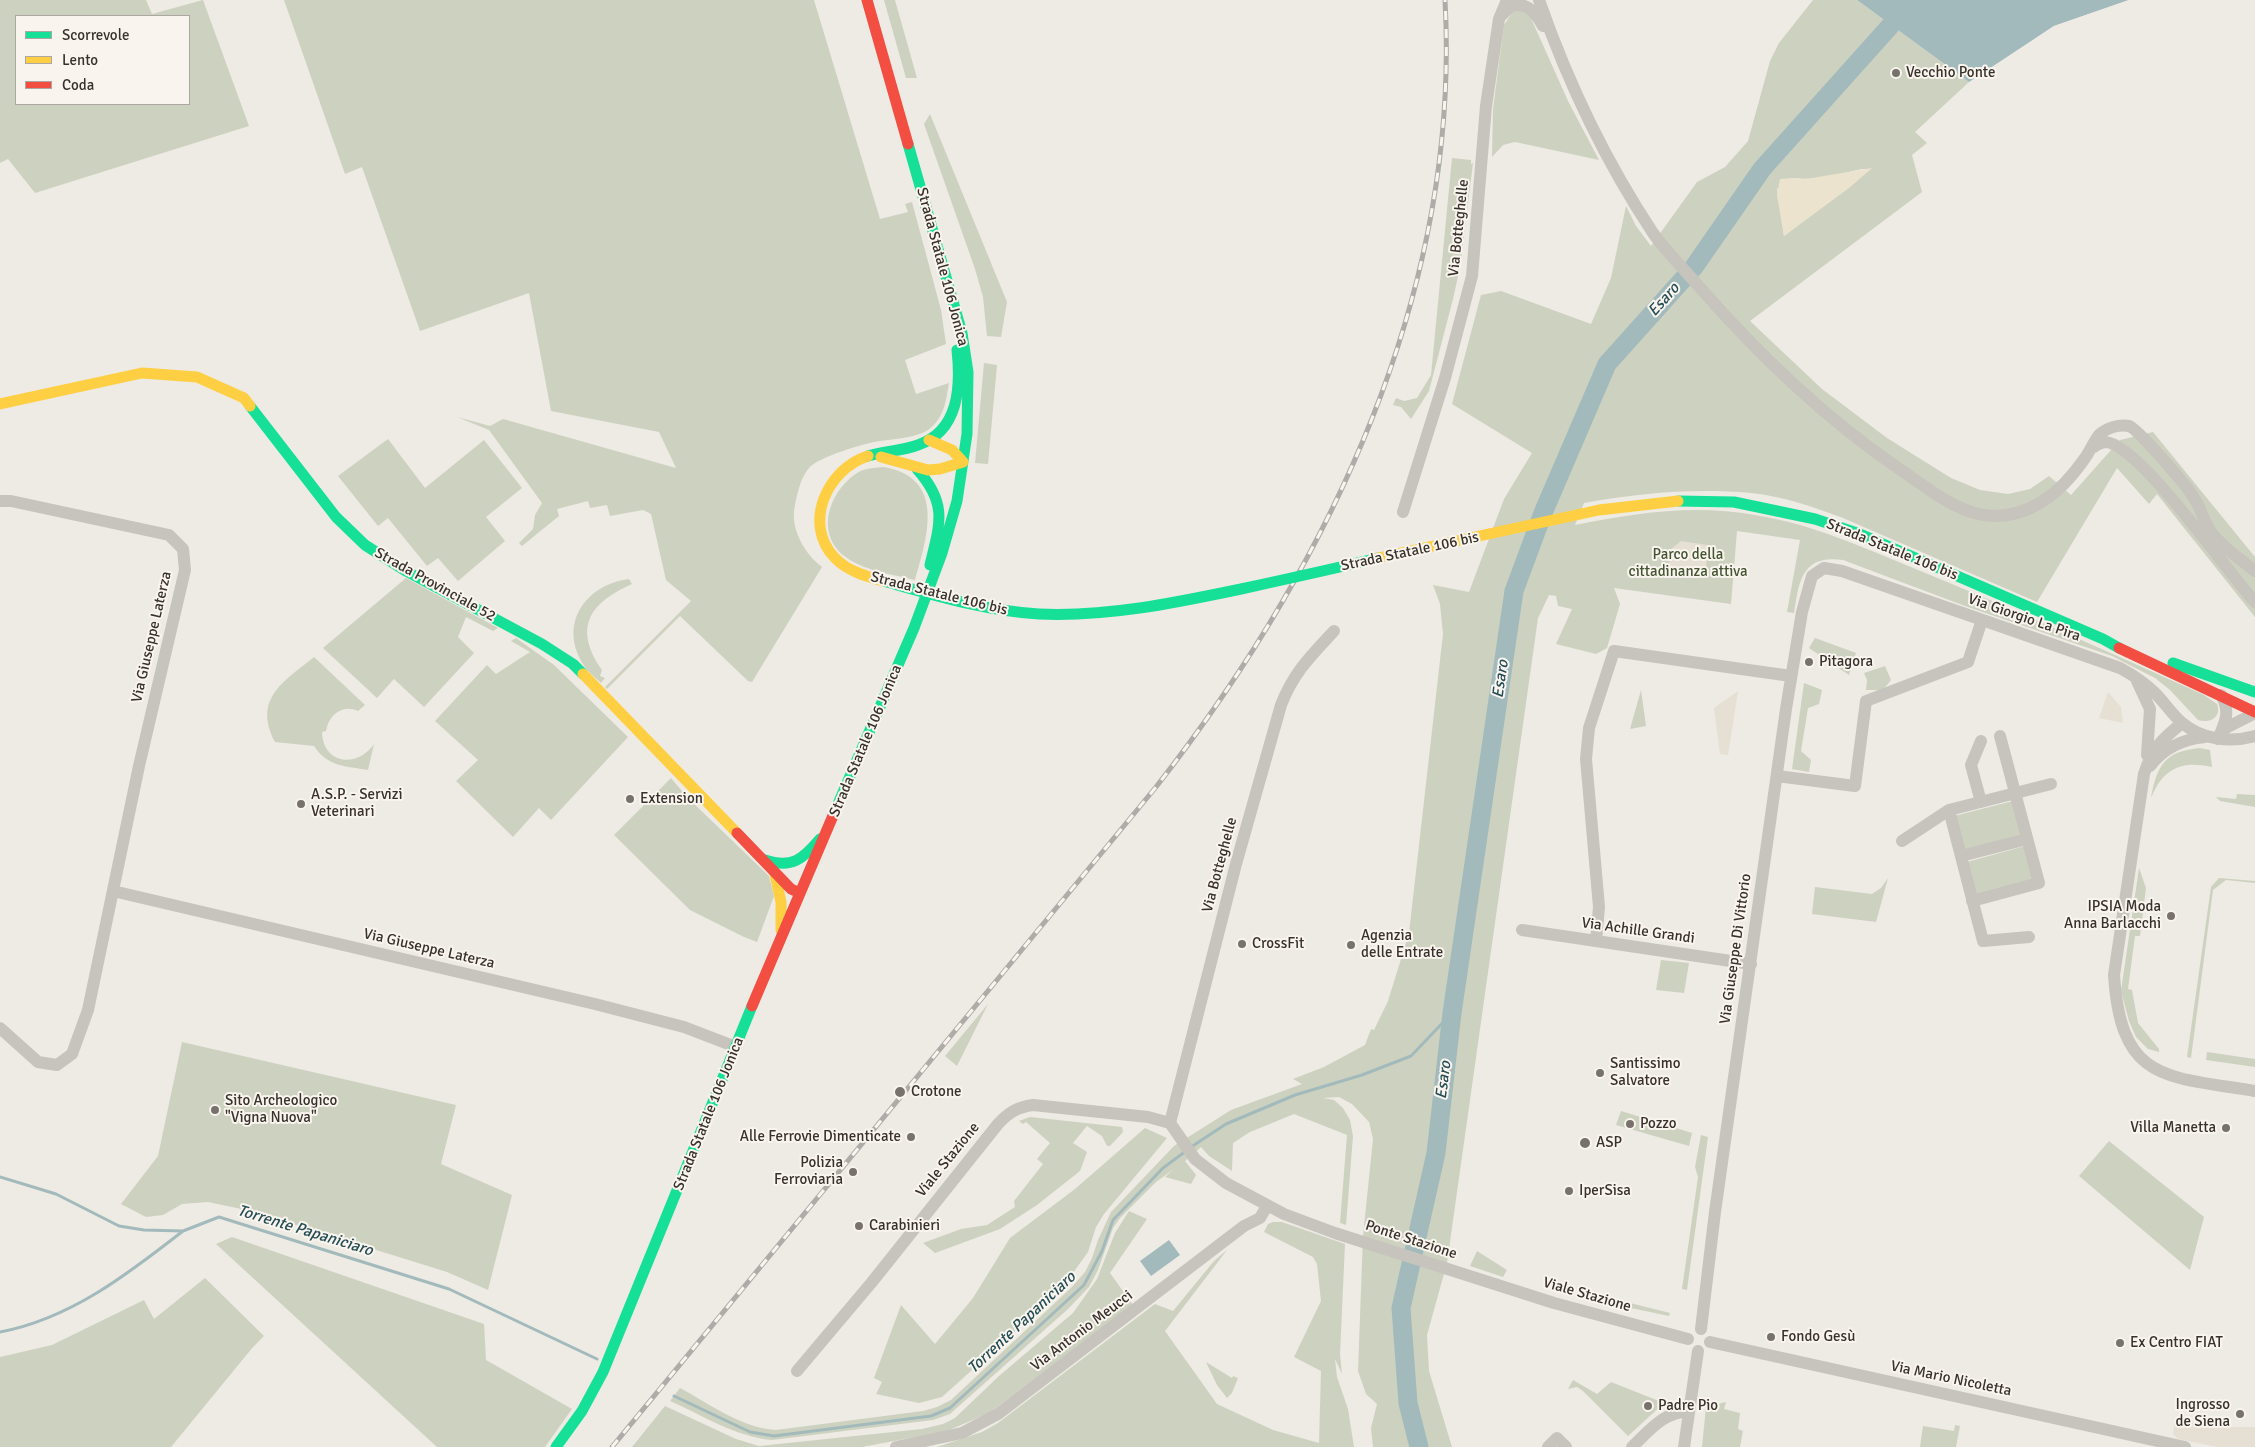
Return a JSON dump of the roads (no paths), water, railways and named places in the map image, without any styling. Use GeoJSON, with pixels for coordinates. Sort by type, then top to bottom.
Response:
{"type":"FeatureCollection","features":[{"type":"Feature","properties":{"kind":"main road","name":"Strada Statale 106 Jonica"},"geometry":{"type":"LineString","coordinates":[[556,1447],[582,1411],[603,1372],[781,936],[914,628],[942,554],[956,501],[964,462],[967,434],[968,372],[962,333],[866,0]]}},
{"type":"Feature","properties":{"kind":"main road"},"geometry":{"type":"LineString","coordinates":[[929,440],[943,430],[953,410],[958,390],[959,366],[951,295]]}},
{"type":"Feature","properties":{"kind":"main road","name":"Strada Provinciale 52"},"geometry":{"type":"LineString","coordinates":[[0,404],[142,373],[197,377],[244,398],[336,517],[366,545],[406,570],[542,644],[573,664],[764,860]]}},
{"type":"Feature","properties":{"kind":"main road"},"geometry":{"type":"LineString","coordinates":[[870,455],[897,459],[917,469],[940,470],[964,462],[952,450],[929,440]]}},
{"type":"Feature","properties":{"kind":"main road","name":"Strada Statale 106 bis"},"geometry":{"type":"LineString","coordinates":[[929,440],[902,450],[870,455],[843,468],[822,496],[820,502],[819,516],[822,541],[834,558],[851,571],[964,602],[1015,612],[1092,614],[1125,612],[1180,602],[1599,510],[1678,501],[1734,502],[1815,519],[1860,534],[2102,639]]}},
{"type":"Feature","properties":{"kind":"main road"},"geometry":{"type":"LineString","coordinates":[[914,628],[937,536],[939,511],[934,491],[917,469]]}},
{"type":"Feature","properties":{"kind":"main road"},"geometry":{"type":"LineString","coordinates":[[2102,639],[2255,692]]}},
{"type":"Feature","properties":{"kind":"main road"},"geometry":{"type":"LineString","coordinates":[[2102,639],[2133,656],[2255,712]]}},
{"type":"Feature","properties":{"kind":"main road"},"geometry":{"type":"LineString","coordinates":[[764,860],[784,866],[796,862],[810,852],[827,830]]}},
{"type":"Feature","properties":{"kind":"main road"},"geometry":{"type":"LineString","coordinates":[[764,860],[797,878],[801,889]]}},
{"type":"Feature","properties":{"kind":"main road"},"geometry":{"type":"LineString","coordinates":[[764,860],[774,873],[781,889],[781,936]]}},
{"type":"Feature","properties":{"kind":"street"},"geometry":{"type":"LineString","coordinates":[[1499,19],[1502,0]]}},
{"type":"Feature","properties":{"kind":"street","name":"Via Botteghelle"},"geometry":{"type":"LineString","coordinates":[[1403,512],[1445,378],[1472,276],[1486,106],[1499,19],[1507,0]]}},
{"type":"Feature","properties":{"kind":"street"},"geometry":{"type":"LineString","coordinates":[[1539,0],[1554,43],[1579,102],[1654,234],[1734,326],[1803,392],[1876,453],[1940,496],[1968,510],[1991,516],[2015,514],[2039,505],[2073,476],[2094,447],[2098,436],[2112,427],[2128,426],[2136,430],[2188,487],[2210,531],[2224,546],[2255,571]]}},
{"type":"Feature","properties":{"kind":"street"},"geometry":{"type":"LineString","coordinates":[[1499,19],[1511,6],[1517,4],[1530,8],[1554,43]]}},
{"type":"Feature","properties":{"kind":"street"},"geometry":{"type":"LineString","coordinates":[[2094,447],[2104,442],[2117,446],[2154,480],[2177,504],[2255,602]]}},
{"type":"Feature","properties":{"kind":"street","name":"Via Giuseppe Laterza"},"geometry":{"type":"LineString","coordinates":[[0,501],[11,501],[169,535],[183,549],[185,570],[139,766],[88,1010],[72,1054],[57,1065],[38,1062],[0,1028]]}},
{"type":"Feature","properties":{"kind":"street","name":"Via Giorgio La Pira"},"geometry":{"type":"LineString","coordinates":[[1812,576],[1824,568],[1833,568],[2120,668],[2155,692],[2182,723],[2204,736],[2220,735],[2252,738]]}},
{"type":"Feature","properties":{"kind":"street","name":"Via Giuseppe Di Vittorio"},"geometry":{"type":"LineString","coordinates":[[1701,1329],[1791,676],[1804,605],[1812,576]]}},
{"type":"Feature","properties":{"kind":"street"},"geometry":{"type":"LineString","coordinates":[[1777,776],[1855,786],[1866,700],[1968,662],[1982,620]]}},
{"type":"Feature","properties":{"kind":"street","name":"Via Botteghelle"},"geometry":{"type":"LineString","coordinates":[[1170,1123],[1236,864],[1281,705],[1289,684],[1300,668],[1334,631]]}},
{"type":"Feature","properties":{"kind":"street"},"geometry":{"type":"LineString","coordinates":[[1596,941],[1599,907],[1586,759],[1589,728],[1614,651],[1791,676]]}},
{"type":"Feature","properties":{"kind":"street"},"geometry":{"type":"LineString","coordinates":[[2135,677],[2146,698],[2152,716],[2114,975],[2116,1006],[2122,1030],[2135,1053],[2153,1068],[2178,1078],[2255,1091]]}},
{"type":"Feature","properties":{"kind":"street"},"geometry":{"type":"LineString","coordinates":[[2220,695],[2226,704],[2227,712],[2220,735]]}},
{"type":"Feature","properties":{"kind":"street"},"geometry":{"type":"LineString","coordinates":[[2220,735],[2255,712]]}},
{"type":"Feature","properties":{"kind":"street"},"geometry":{"type":"LineString","coordinates":[[2144,774],[2150,755],[2160,740],[2182,723]]}},
{"type":"Feature","properties":{"kind":"street"},"geometry":{"type":"LineString","coordinates":[[1972,901],[2039,883],[2000,736]]}},
{"type":"Feature","properties":{"kind":"street"},"geometry":{"type":"LineString","coordinates":[[2144,774],[2156,758],[2167,750],[2192,738],[2204,736]]}},
{"type":"Feature","properties":{"kind":"street"},"geometry":{"type":"LineString","coordinates":[[1981,741],[1971,765],[1981,802]]}},
{"type":"Feature","properties":{"kind":"street"},"geometry":{"type":"LineString","coordinates":[[1902,841],[1949,810],[2051,784]]}},
{"type":"Feature","properties":{"kind":"street"},"geometry":{"type":"LineString","coordinates":[[1949,810],[1983,941],[2029,937]]}},
{"type":"Feature","properties":{"kind":"street"},"geometry":{"type":"LineString","coordinates":[[1961,856],[2027,839]]}},
{"type":"Feature","properties":{"kind":"street","name":"Via Giuseppe Laterza"},"geometry":{"type":"LineString","coordinates":[[113,891],[595,1004],[684,1027],[736,1047]]}},
{"type":"Feature","properties":{"kind":"street","name":"Via Achille Grandi"},"geometry":{"type":"LineString","coordinates":[[1522,930],[1751,964]]}},
{"type":"Feature","properties":{"kind":"street","name":"Viale Stazione"},"geometry":{"type":"LineString","coordinates":[[797,1371],[872,1282],[998,1124],[1010,1113],[1020,1107],[1033,1105],[1148,1117],[1170,1123]]}},
{"type":"Feature","properties":{"kind":"street"},"geometry":{"type":"LineString","coordinates":[[1170,1123],[1195,1159],[1226,1183],[1267,1206]]}},
{"type":"Feature","properties":{"kind":"street","name":"Ponte Stazione"},"geometry":{"type":"LineString","coordinates":[[1267,1206],[1335,1232],[1477,1279]]}},
{"type":"Feature","properties":{"kind":"street","name":"Via Antonio Meucci"},"geometry":{"type":"LineString","coordinates":[[896,1447],[962,1433],[998,1414],[1244,1226],[1260,1218],[1267,1206]]}},
{"type":"Feature","properties":{"kind":"street","name":"Viale Stazione"},"geometry":{"type":"LineString","coordinates":[[1477,1279],[1587,1313],[1688,1339]]}},
{"type":"Feature","properties":{"kind":"street"},"geometry":{"type":"LineString","coordinates":[[1701,1329],[1707,1332],[1710,1342],[1707,1348],[1698,1351],[1690,1345],[1688,1339],[1691,1332],[1701,1329]]}},
{"type":"Feature","properties":{"kind":"street","name":"Via Mario Nicoletta"},"geometry":{"type":"LineString","coordinates":[[1710,1342],[2185,1447]]}},
{"type":"Feature","properties":{"kind":"street"},"geometry":{"type":"LineString","coordinates":[[1684,1447],[1698,1351]]}},
{"type":"Feature","properties":{"kind":"street"},"geometry":{"type":"LineString","coordinates":[[1632,1447],[1663,1418],[1674,1412],[1689,1411]]}},
{"type":"Feature","properties":{"kind":"street"},"geometry":{"type":"LineString","coordinates":[[1548,1447],[1558,1438],[1566,1447]]}},
{"type":"Feature","properties":{"kind":"water"},"geometry":{"type":"Polygon","coordinates":[[[1857,0],[2129,0],[2054,26],[1969,82],[1857,0]]]}},
{"type":"Feature","properties":{"kind":"water"},"geometry":{"type":"Polygon","coordinates":[[[1169,1240],[1180,1255],[1151,1276],[1140,1261],[1169,1240]]]}},
{"type":"Feature","properties":{"kind":"waterway","name":"Esaro"},"geometry":{"type":"LineString","coordinates":[[1419,1447],[1408,1403],[1401,1308],[1436,1153],[1452,1013],[1514,591],[1543,513],[1607,364],[1694,267],[1762,169],[1891,25]]}},
{"type":"Feature","properties":{"kind":"waterway","name":"Torrente Papaniciaro"},"geometry":{"type":"LineString","coordinates":[[1191,1147],[1226,1124],[1295,1095],[1362,1075],[1411,1056],[1452,1013]]}},
{"type":"Feature","properties":{"kind":"waterway","name":"Torrente Papaniciaro"},"geometry":{"type":"LineString","coordinates":[[674,1396],[750,1432],[774,1436],[931,1416],[950,1408],[1084,1285],[1102,1251],[1113,1220],[1163,1168],[1186,1151]]}},
{"type":"Feature","properties":{"kind":"waterway","name":"Torrente Papaniciaro"},"geometry":{"type":"LineString","coordinates":[[0,1177],[56,1194],[119,1226],[144,1230],[183,1231],[219,1217],[449,1289],[597,1359]]}},
{"type":"Feature","properties":{"kind":"waterway"},"geometry":{"type":"LineString","coordinates":[[0,1332],[26,1326],[74,1306],[141,1263],[183,1231]]}},
{"type":"Feature","properties":{"kind":"railway"},"geometry":{"type":"LineString","coordinates":[[612,1447],[1156,787],[1219,701],[1277,610],[1329,516],[1372,418],[1407,317],[1431,214],[1444,108],[1445,0]]}},
{"type":"Feature","properties":{"kind":"place","name":"Vecchio Ponte"},"geometry":{"type":"Point","coordinates":[1896,73]}},
{"type":"Feature","properties":{"kind":"place","name":"Pitagora"},"geometry":{"type":"Point","coordinates":[1809,662]}},
{"type":"Feature","properties":{"kind":"place","name":"Extension"},"geometry":{"type":"Point","coordinates":[630,799]}},
{"type":"Feature","properties":{"kind":"place","name":"A.S.P. - Servizi Veterinari"},"geometry":{"type":"Point","coordinates":[301,804]}},
{"type":"Feature","properties":{"kind":"place","name":"IPSIA Moda Anna Barlacchi"},"geometry":{"type":"Point","coordinates":[2171,916]}},
{"type":"Feature","properties":{"kind":"place","name":"CrossFit"},"geometry":{"type":"Point","coordinates":[1242,944]}},
{"type":"Feature","properties":{"kind":"place","name":"Agenzia delle Entrate"},"geometry":{"type":"Point","coordinates":[1351,945]}},
{"type":"Feature","properties":{"kind":"place","name":"Santissimo Salvatore"},"geometry":{"type":"Point","coordinates":[1600,1073]}},
{"type":"Feature","properties":{"kind":"place","name":"Crotone"},"geometry":{"type":"Point","coordinates":[900,1092]}},
{"type":"Feature","properties":{"kind":"place","name":"Sito Archeologico \"Vigna Nuova\""},"geometry":{"type":"Point","coordinates":[215,1110]}},
{"type":"Feature","properties":{"kind":"place","name":"Pozzo"},"geometry":{"type":"Point","coordinates":[1630,1124]}},
{"type":"Feature","properties":{"kind":"place","name":"Villa Manetta"},"geometry":{"type":"Point","coordinates":[2226,1128]}},
{"type":"Feature","properties":{"kind":"place","name":"Alle Ferrovie Dimenticate"},"geometry":{"type":"Point","coordinates":[911,1137]}},
{"type":"Feature","properties":{"kind":"place","name":"ASP"},"geometry":{"type":"Point","coordinates":[1585,1143]}},
{"type":"Feature","properties":{"kind":"place","name":"Polizia Ferroviaria"},"geometry":{"type":"Point","coordinates":[853,1172]}},
{"type":"Feature","properties":{"kind":"place","name":"IperSisa"},"geometry":{"type":"Point","coordinates":[1569,1191]}},
{"type":"Feature","properties":{"kind":"place","name":"Carabinieri"},"geometry":{"type":"Point","coordinates":[859,1226]}},
{"type":"Feature","properties":{"kind":"place","name":"Fondo Gesù"},"geometry":{"type":"Point","coordinates":[1771,1337]}},
{"type":"Feature","properties":{"kind":"place","name":"Ex Centro FIAT"},"geometry":{"type":"Point","coordinates":[2120,1343]}},
{"type":"Feature","properties":{"kind":"place","name":"Padre Pio"},"geometry":{"type":"Point","coordinates":[1648,1406]}},
{"type":"Feature","properties":{"kind":"place","name":"Ingrosso de Siena"},"geometry":{"type":"Point","coordinates":[2240,1414]}},
{"type":"Feature","properties":{"kind":"park label","name":"Parco della cittadinanza attiva"},"geometry":{"type":"Point","coordinates":[1688,564]}}]}
